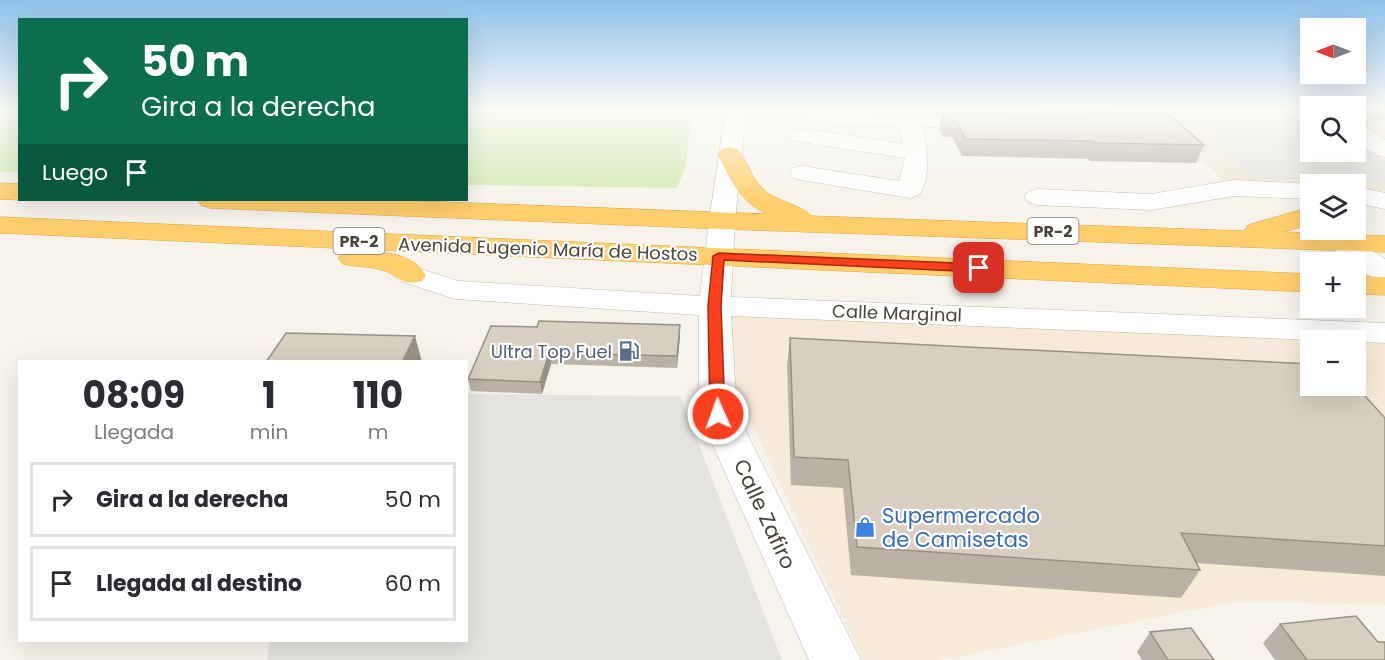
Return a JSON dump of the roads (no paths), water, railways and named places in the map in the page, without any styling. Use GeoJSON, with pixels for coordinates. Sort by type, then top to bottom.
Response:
{"type":"FeatureCollection","features":[{"type":"Feature","properties":{"kind":"highway"},"geometry":{"type":"LineString","coordinates":[[730,154],[752,194],[773,210],[823,224]]}},
{"type":"Feature","properties":{"kind":"highway"},"geometry":{"type":"LineString","coordinates":[[0,191],[18,192]]}},
{"type":"Feature","properties":{"kind":"highway","name":"Avenida Eugenio María de Hostos"},"geometry":{"type":"LineString","coordinates":[[223,201],[1300,282]]}},
{"type":"Feature","properties":{"kind":"highway"},"geometry":{"type":"LineString","coordinates":[[1237,237],[1300,217]]}},
{"type":"Feature","properties":{"kind":"highway","name":"Avenida Eugenio María de Hostos"},"geometry":{"type":"LineString","coordinates":[[5,226],[720,238],[823,224],[1237,237],[1300,234]]}},
{"type":"Feature","properties":{"kind":"highway"},"geometry":{"type":"LineString","coordinates":[[5,226],[391,262],[411,275]]}},
{"type":"Feature","properties":{"kind":"highway"},"geometry":{"type":"LineString","coordinates":[[1366,229],[1385,226]]}},
{"type":"Feature","properties":{"kind":"highway","name":"Avenida Eugenio María de Hostos"},"geometry":{"type":"LineString","coordinates":[[1366,237],[1385,244]]}},
{"type":"Feature","properties":{"kind":"highway"},"geometry":{"type":"LineString","coordinates":[[1366,285],[1385,286]]}},
{"type":"Feature","properties":{"kind":"street","name":"Calle Zafiro"},"geometry":{"type":"LineString","coordinates":[[732,141],[720,238],[715,306],[718,414],[835,660]]}},
{"type":"Feature","properties":{"kind":"street"},"geometry":{"type":"LineString","coordinates":[[840,141],[916,153]]}},
{"type":"Feature","properties":{"kind":"street"},"geometry":{"type":"LineString","coordinates":[[802,173],[910,190],[916,153],[914,141]]}},
{"type":"Feature","properties":{"kind":"street"},"geometry":{"type":"LineString","coordinates":[[1037,196],[1151,202],[1234,188],[1299,191]]}},
{"type":"Feature","properties":{"kind":"street"},"geometry":{"type":"LineString","coordinates":[[1366,197],[1385,201]]}},
{"type":"Feature","properties":{"kind":"street"},"geometry":{"type":"LineString","coordinates":[[1357,240],[1385,273]]}},
{"type":"Feature","properties":{"kind":"street","name":"Calle Marginal"},"geometry":{"type":"LineString","coordinates":[[411,275],[455,290],[715,306],[1385,333]]}},
{"type":"Feature","properties":{"kind":"place","name":"Ultra Top Fuel"},"geometry":{"type":"Point","coordinates":[629,351]}},
{"type":"Feature","properties":{"kind":"place","name":"Supermercado de Camisetas"},"geometry":{"type":"Point","coordinates":[865,527]}}]}
